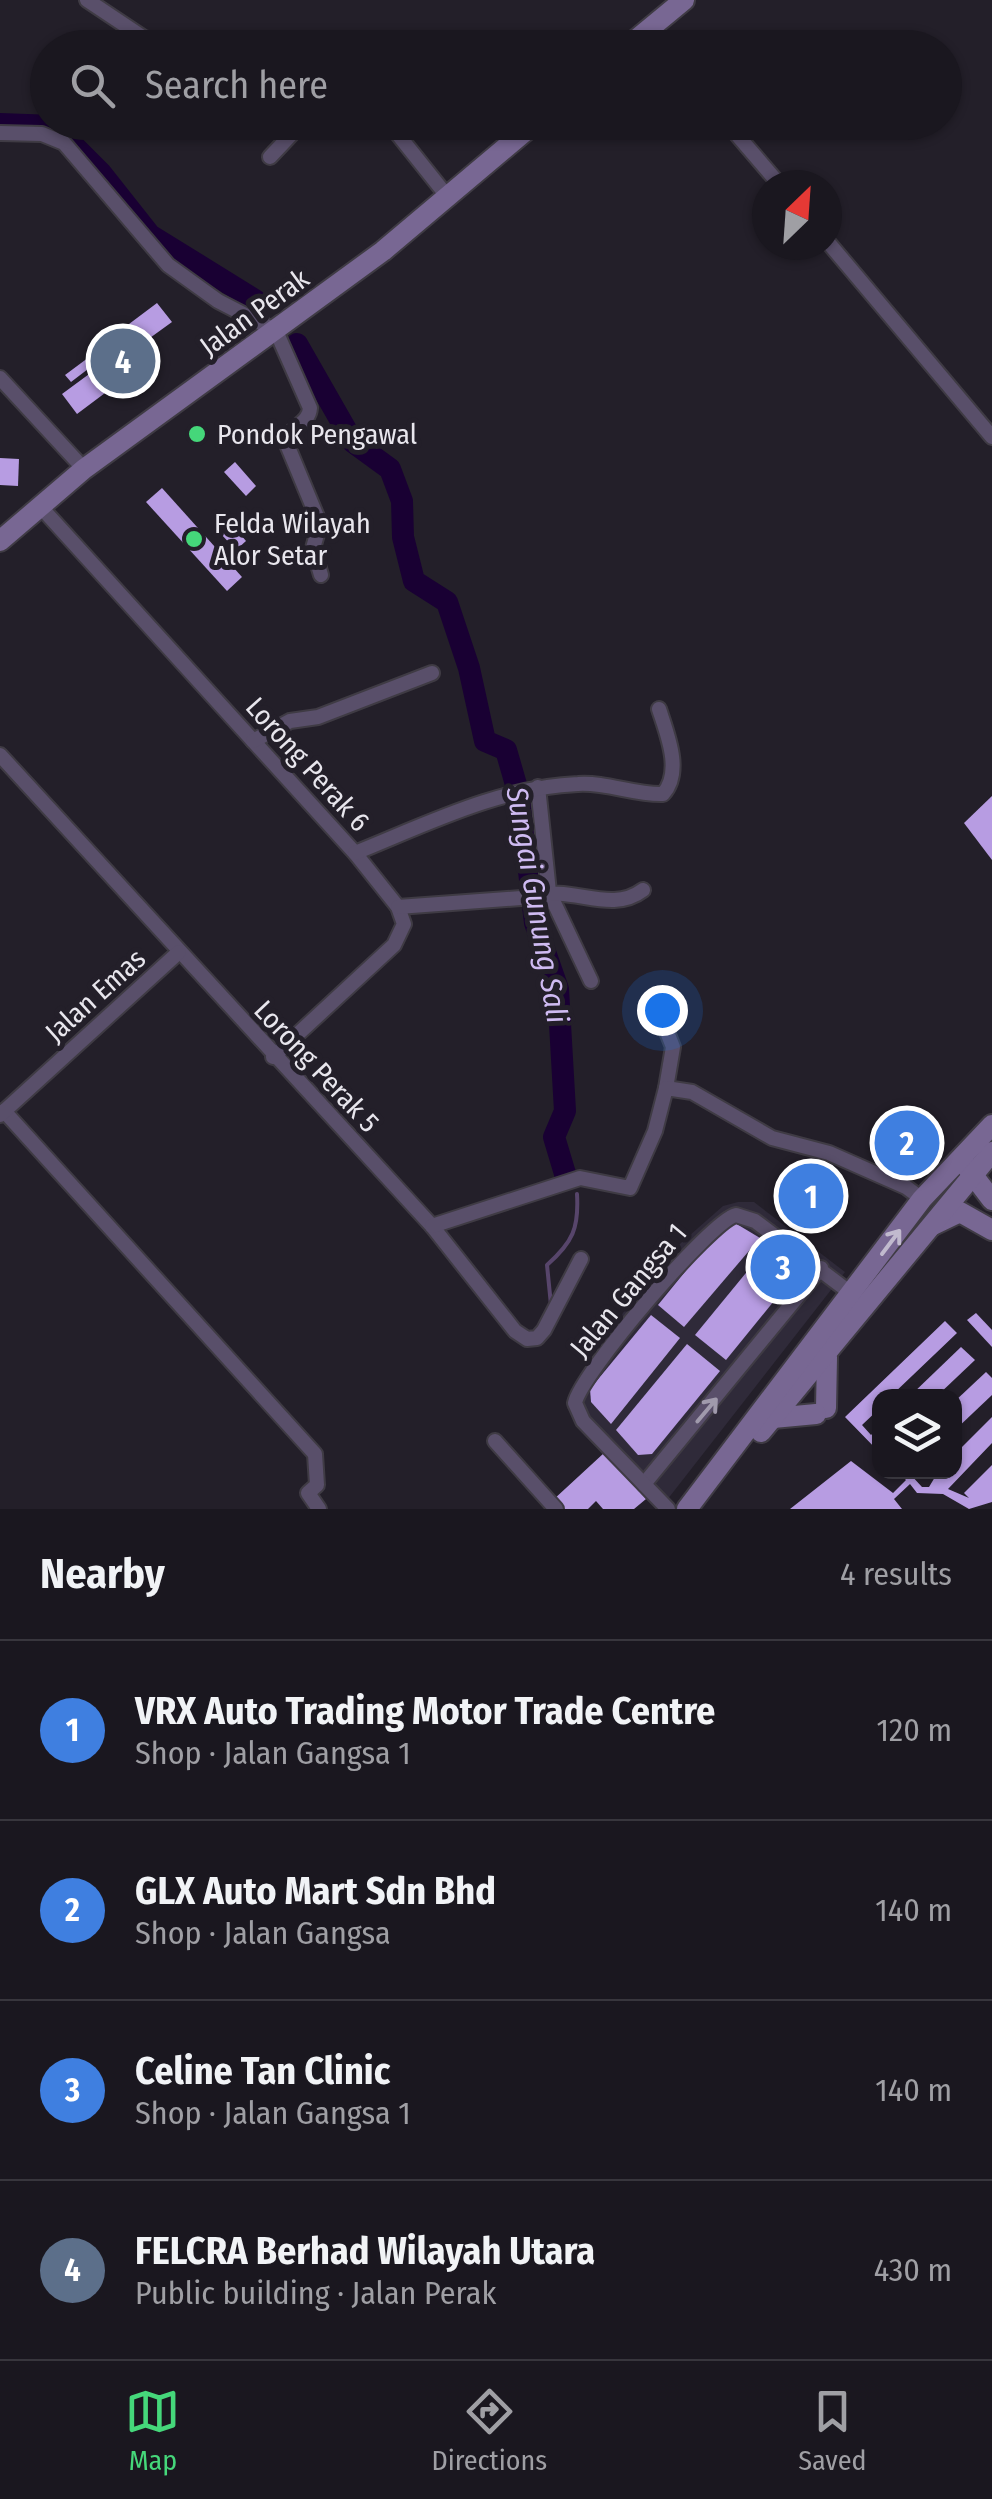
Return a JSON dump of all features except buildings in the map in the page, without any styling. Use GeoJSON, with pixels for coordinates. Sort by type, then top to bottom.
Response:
{"type":"FeatureCollection","features":[{"type":"Feature","properties":{"kind":"main road"},"geometry":{"type":"LineString","coordinates":[[647,30],[684,0]]}},
{"type":"Feature","properties":{"kind":"main road","name":"Jalan Perak"},"geometry":{"type":"LineString","coordinates":[[0,541],[84,468],[384,251],[514,140]]}},
{"type":"Feature","properties":{"kind":"main road"},"geometry":{"type":"LineString","coordinates":[[732,1454],[774,1418],[827,1356],[926,1230],[992,1124]]}},
{"type":"Feature","properties":{"kind":"main road"},"geometry":{"type":"LineString","coordinates":[[686,1509],[732,1454],[922,1199],[992,1152]]}},
{"type":"Feature","properties":{"kind":"main road"},"geometry":{"type":"LineString","coordinates":[[960,1170],[992,1200]]}},
{"type":"Feature","properties":{"kind":"main road"},"geometry":{"type":"LineString","coordinates":[[960,1170],[992,1230]]}},
{"type":"Feature","properties":{"kind":"main road"},"geometry":{"type":"LineString","coordinates":[[926,1230],[947,1215],[960,1212],[992,1230]]}},
{"type":"Feature","properties":{"kind":"main road"},"geometry":{"type":"LineString","coordinates":[[774,1418],[821,1411],[827,1356]]}},
{"type":"Feature","properties":{"kind":"street"},"geometry":{"type":"LineString","coordinates":[[87,0],[132,30]]}},
{"type":"Feature","properties":{"kind":"street"},"geometry":{"type":"LineString","coordinates":[[0,133],[30,134]]}},
{"type":"Feature","properties":{"kind":"street"},"geometry":{"type":"LineString","coordinates":[[57,140],[64,143],[153,252],[198,288],[276,331],[310,408],[307,418],[288,434],[286,442],[320,524],[313,548],[321,575]]}},
{"type":"Feature","properties":{"kind":"street"},"geometry":{"type":"LineString","coordinates":[[270,157],[286,140]]}},
{"type":"Feature","properties":{"kind":"street"},"geometry":{"type":"LineString","coordinates":[[402,140],[447,196]]}},
{"type":"Feature","properties":{"kind":"street"},"geometry":{"type":"LineString","coordinates":[[741,140],[767,170]]}},
{"type":"Feature","properties":{"kind":"street"},"geometry":{"type":"LineString","coordinates":[[842,259],[992,438]]}},
{"type":"Feature","properties":{"kind":"street"},"geometry":{"type":"LineString","coordinates":[[0,378],[84,468]]}},
{"type":"Feature","properties":{"kind":"street","name":"Lorong Perak 6"},"geometry":{"type":"LineString","coordinates":[[39,505],[355,853],[398,907]]}},
{"type":"Feature","properties":{"kind":"street"},"geometry":{"type":"LineString","coordinates":[[254,741],[290,721],[318,718],[432,673]]}},
{"type":"Feature","properties":{"kind":"street"},"geometry":{"type":"LineString","coordinates":[[355,853],[538,787],[598,783],[663,794],[671,782],[671,750],[659,709]]}},
{"type":"Feature","properties":{"kind":"street","name":"Lorong Perak 5"},"geometry":{"type":"LineString","coordinates":[[0,755],[432,1226],[508,1322],[527,1339],[536,1338],[544,1330],[581,1259]]}},
{"type":"Feature","properties":{"kind":"street"},"geometry":{"type":"LineString","coordinates":[[538,787],[535,895],[591,981]]}},
{"type":"Feature","properties":{"kind":"street"},"geometry":{"type":"LineString","coordinates":[[273,1057],[394,945],[404,924],[398,907],[535,895],[620,902],[643,890]]}},
{"type":"Feature","properties":{"kind":"street","name":"Jalan Emas"},"geometry":{"type":"LineString","coordinates":[[2,1113],[178,952]]}},
{"type":"Feature","properties":{"kind":"street"},"geometry":{"type":"LineString","coordinates":[[432,1226],[580,1178],[630,1188],[655,1130],[666,1088],[672,1046],[663,1022]]}},
{"type":"Feature","properties":{"kind":"street"},"geometry":{"type":"LineString","coordinates":[[666,1088],[692,1092],[772,1138],[829,1153],[922,1199]]}},
{"type":"Feature","properties":{"kind":"street"},"geometry":{"type":"LineString","coordinates":[[2,1113],[314,1454],[317,1485],[308,1493],[319,1509]]}},
{"type":"Feature","properties":{"kind":"street","name":"Jalan Gangsa 1"},"geometry":{"type":"LineString","coordinates":[[644,1484],[583,1420],[575,1403],[582,1384],[644,1306],[717,1224],[736,1215],[756,1220],[821,1268]]}},
{"type":"Feature","properties":{"kind":"street"},"geometry":{"type":"LineString","coordinates":[[668,1509],[644,1484],[821,1268],[852,1294]]}},
{"type":"Feature","properties":{"kind":"street"},"geometry":{"type":"LineString","coordinates":[[495,1441],[556,1509]]}},
{"type":"Feature","properties":{"kind":"shaded area"},"geometry":{"type":"Polygon","coordinates":[[[754,1202],[845,1272],[660,1509],[567,1408],[578,1379],[655,1266],[723,1206],[754,1202]]]}},
{"type":"Feature","properties":{"kind":"waterway","name":"Sungai Gunung Sali"},"geometry":{"type":"LineString","coordinates":[[0,124],[30,125]]}},
{"type":"Feature","properties":{"kind":"waterway","name":"Sungai Gunung Sali"},"geometry":{"type":"LineString","coordinates":[[68,140],[101,173],[150,235],[255,300]]}},
{"type":"Feature","properties":{"kind":"waterway","name":"Sungai Gunung Sali"},"geometry":{"type":"LineString","coordinates":[[297,344],[353,442],[390,469],[402,501],[403,537],[414,581],[447,602],[469,668],[485,741],[506,750],[521,802],[535,923],[558,989],[565,1111],[554,1137],[566,1177]]}},
{"type":"Feature","properties":{"kind":"waterway"},"geometry":{"type":"LineString","coordinates":[[551,1305],[547,1265],[572,1234],[577,1194]]}},
{"type":"Feature","properties":{"kind":"place","name":"FELCRA Berhad Wilayah Utara"},"geometry":{"type":"Point","coordinates":[123,361]}},
{"type":"Feature","properties":{"kind":"place","name":"Pondok Pengawal"},"geometry":{"type":"Point","coordinates":[197,434]}},
{"type":"Feature","properties":{"kind":"place","name":"Felda Wilayah Alor Setar"},"geometry":{"type":"Point","coordinates":[194,539]}},
{"type":"Feature","properties":{"kind":"place","name":"GLX Auto Mart Sdn Bhd"},"geometry":{"type":"Point","coordinates":[907,1143]}},
{"type":"Feature","properties":{"kind":"place","name":"VRX Auto Trading Motor Trade Centre"},"geometry":{"type":"Point","coordinates":[811,1196]}},
{"type":"Feature","properties":{"kind":"place","name":"Celine Tan Clinic"},"geometry":{"type":"Point","coordinates":[783,1267]}}]}
